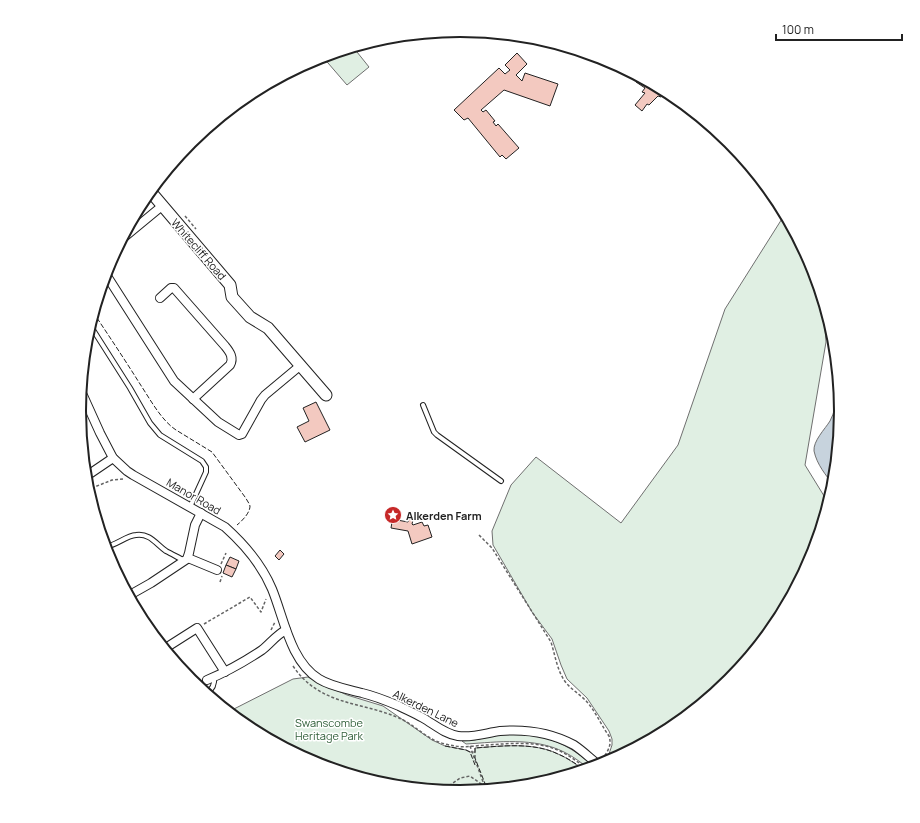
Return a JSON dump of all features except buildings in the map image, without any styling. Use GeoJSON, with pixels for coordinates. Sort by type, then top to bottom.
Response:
{"type":"FeatureCollection","features":[{"type":"Feature","properties":{"kind":"street","name":"Whitecliff Road"},"geometry":{"type":"LineString","coordinates":[[154,196],[230,285],[232,297],[250,317],[268,328],[326,395]]}},
{"type":"Feature","properties":{"kind":"street"},"geometry":{"type":"LineString","coordinates":[[133,230],[162,206]]}},
{"type":"Feature","properties":{"kind":"street"},"geometry":{"type":"LineString","coordinates":[[109,280],[176,384],[218,422],[240,435],[242,434],[262,398],[301,365]]}},
{"type":"Feature","properties":{"kind":"street"},"geometry":{"type":"LineString","coordinates":[[160,298],[171,288],[174,288],[231,353],[232,361],[230,365],[193,399]]}},
{"type":"Feature","properties":{"kind":"street","name":"Manor Road"},"geometry":{"type":"LineString","coordinates":[[86,401],[113,458],[132,474],[227,529],[245,547],[255,559],[272,589],[286,630]]}},
{"type":"Feature","properties":{"kind":"street"},"geometry":{"type":"LineString","coordinates":[[91,473],[113,458]]}},
{"type":"Feature","properties":{"kind":"street"},"geometry":{"type":"LineString","coordinates":[[133,593],[187,559],[195,525],[201,513]]}},
{"type":"Feature","properties":{"kind":"street"},"geometry":{"type":"LineString","coordinates":[[187,559],[220,574]]}},
{"type":"Feature","properties":{"kind":"street"},"geometry":{"type":"LineString","coordinates":[[169,646],[197,628],[225,672]]}},
{"type":"Feature","properties":{"kind":"street"},"geometry":{"type":"LineString","coordinates":[[211,679],[257,653],[286,630]]}},
{"type":"Feature","properties":{"kind":"street","name":"Alkerden Lane"},"geometry":{"type":"LineString","coordinates":[[286,630],[297,654],[305,666],[316,677],[327,683],[368,694],[388,702],[418,715],[442,730],[455,735],[471,736],[511,730],[528,731],[552,736],[574,745],[594,761]]}},
{"type":"Feature","properties":{"kind":"lane"},"geometry":{"type":"LineString","coordinates":[[94,332],[150,423],[160,435],[202,461],[206,467],[206,472],[190,507]]}},
{"type":"Feature","properties":{"kind":"lane"},"geometry":{"type":"LineString","coordinates":[[423,405],[434,432],[437,435],[500,481]]}},
{"type":"Feature","properties":{"kind":"lane"},"geometry":{"type":"LineString","coordinates":[[111,546],[133,535],[144,535],[150,537],[165,550],[187,559]]}},
{"type":"Feature","properties":{"kind":"lane"},"geometry":{"type":"LineString","coordinates":[[210,690],[214,684],[211,679]]}},
{"type":"Feature","properties":{"kind":"path"},"geometry":{"type":"LineString","coordinates":[[94,487],[112,480],[126,479]]}},
{"type":"Feature","properties":{"kind":"path"},"geometry":{"type":"LineString","coordinates":[[479,535],[492,548],[551,642],[565,680],[569,686],[589,704],[609,736],[611,741],[610,748],[605,756]]}},
{"type":"Feature","properties":{"kind":"path"},"geometry":{"type":"LineString","coordinates":[[220,574],[220,582]]}},
{"type":"Feature","properties":{"kind":"path"},"geometry":{"type":"LineString","coordinates":[[197,628],[250,597],[261,612],[268,593]]}},
{"type":"Feature","properties":{"kind":"path"},"geometry":{"type":"LineString","coordinates":[[470,746],[484,785]]}},
{"type":"Feature","properties":{"kind":"path"},"geometry":{"type":"LineString","coordinates":[[450,786],[460,778],[470,776],[483,785]]}},
{"type":"Feature","properties":{"kind":"green space"},"geometry":{"type":"Polygon","coordinates":[[[357,52],[369,67],[347,85],[327,62],[357,52]]]}},
{"type":"Feature","properties":{"kind":"green space"},"geometry":{"type":"Polygon","coordinates":[[[781,220],[806,268],[815,291],[825,329],[826,342],[805,465],[824,497],[822,508],[815,532],[796,577],[771,620],[742,658],[707,693],[688,709],[647,736],[609,754],[612,745],[612,739],[609,731],[587,698],[567,679],[552,639],[532,612],[493,545],[492,531],[511,485],[536,457],[621,523],[678,445],[725,309],[781,220]]]}},
{"type":"Feature","properties":{"kind":"green space","name":"Swanscombe Heritage Park"},"geometry":{"type":"Polygon","coordinates":[[[308,677],[347,695],[383,706],[432,740],[445,746],[475,752],[475,748],[496,746],[528,746],[549,750],[579,766],[533,779],[509,783],[460,786],[411,783],[387,779],[340,766],[294,747],[273,736],[233,710],[293,679],[308,677]]]}},
{"type":"Feature","properties":{"kind":"green space"},"geometry":{"type":"Polygon","coordinates":[[[504,734],[543,737],[564,745],[589,762],[584,765],[567,754],[541,744],[528,742],[491,742],[466,744],[462,741],[504,734]]]}},
{"type":"Feature","properties":{"kind":"shaded area"},"geometry":{"type":"Polygon","coordinates":[[[834,411],[834,436],[828,478],[815,456],[814,447],[817,439],[830,421],[834,411]]]}},
{"type":"Feature","properties":{"kind":"fence"},"geometry":{"type":"LineString","coordinates":[[97,318],[165,421],[176,430],[212,452],[245,497],[250,505],[250,509],[237,525]]}},
{"type":"Feature","properties":{"kind":"fence"},"geometry":{"type":"LineString","coordinates":[[445,746],[470,752],[475,765]]}},
{"type":"Feature","properties":{"kind":"fence"},"geometry":{"type":"LineString","coordinates":[[486,785],[475,758],[475,748],[496,746],[528,746],[548,750],[579,766]]}},
{"type":"Feature","properties":{"kind":"place","name":"Alkerden Farm"},"geometry":{"type":"Point","coordinates":[393,515]}}]}
